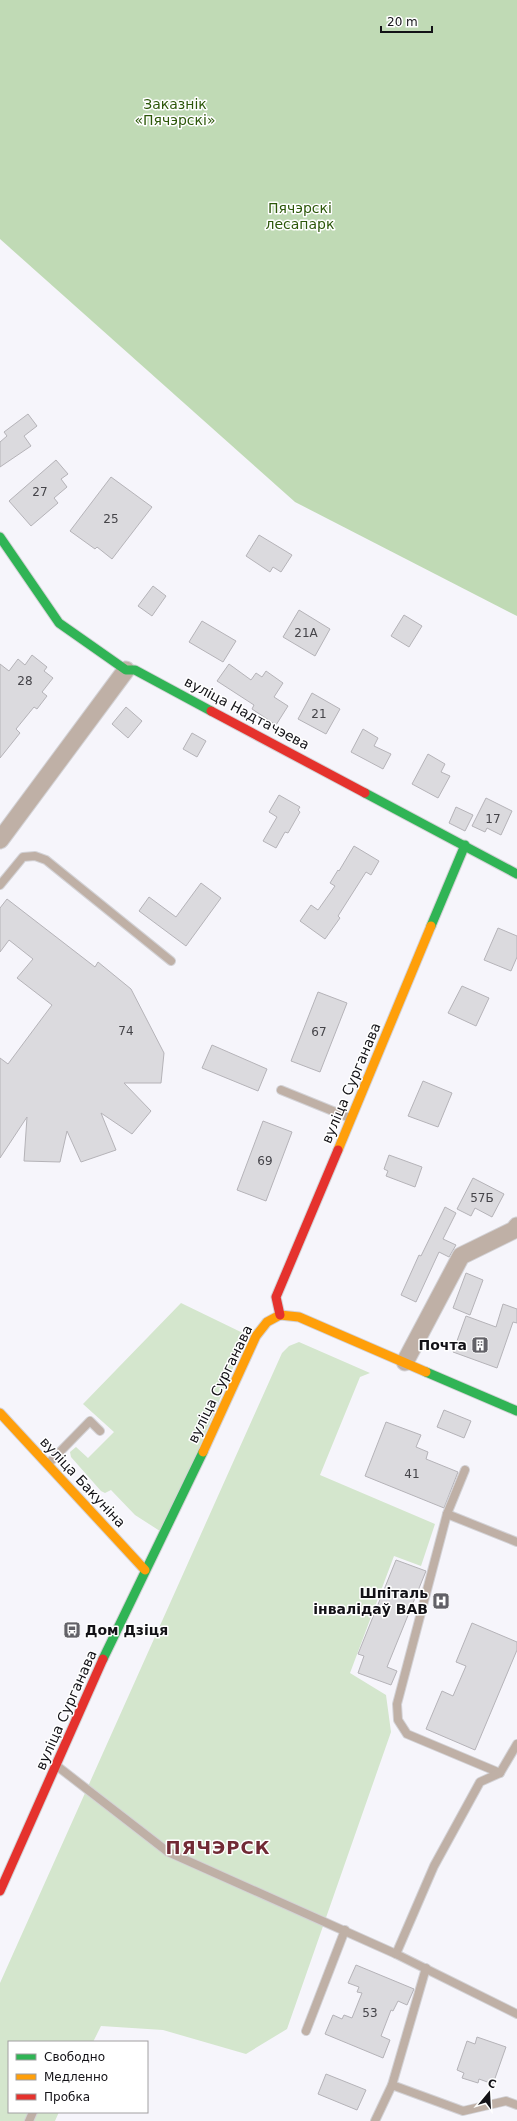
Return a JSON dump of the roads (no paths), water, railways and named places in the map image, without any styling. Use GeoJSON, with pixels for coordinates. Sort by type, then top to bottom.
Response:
{"type":"FeatureCollection","features":[{"type":"Feature","properties":{"kind":"street","name":"вуліца Надтачэева"},"geometry":{"type":"LineString","coordinates":[[0,538],[59,623],[126,670],[135,670],[465,844],[517,874]]}},
{"type":"Feature","properties":{"kind":"street"},"geometry":{"type":"LineString","coordinates":[[0,840],[126,670]]}},
{"type":"Feature","properties":{"kind":"street","name":"вуліца Сурганава"},"geometry":{"type":"LineString","coordinates":[[1,1887],[145,1570],[163,1538],[256,1336],[267,1322],[280,1315],[276,1297],[465,844]]}},
{"type":"Feature","properties":{"kind":"street"},"geometry":{"type":"LineString","coordinates":[[405,1362],[461,1256],[514,1230],[517,1226]]}},
{"type":"Feature","properties":{"kind":"street"},"geometry":{"type":"LineString","coordinates":[[280,1315],[299,1317],[517,1411]]}},
{"type":"Feature","properties":{"kind":"street","name":"вуліца Бакуніна"},"geometry":{"type":"LineString","coordinates":[[0,1413],[145,1570]]}},
{"type":"Feature","properties":{"kind":"lane"},"geometry":{"type":"LineString","coordinates":[[0,885],[23,857],[35,856],[46,860],[171,961]]}},
{"type":"Feature","properties":{"kind":"lane"},"geometry":{"type":"LineString","coordinates":[[281,1090],[351,1118]]}},
{"type":"Feature","properties":{"kind":"lane"},"geometry":{"type":"LineString","coordinates":[[47,1465],[90,1421],[100,1431]]}},
{"type":"Feature","properties":{"kind":"lane"},"geometry":{"type":"LineString","coordinates":[[465,1470],[447,1514],[397,1704],[398,1720],[407,1734],[500,1773]]}},
{"type":"Feature","properties":{"kind":"lane"},"geometry":{"type":"LineString","coordinates":[[447,1514],[517,1542]]}},
{"type":"Feature","properties":{"kind":"lane"},"geometry":{"type":"LineString","coordinates":[[396,1954],[434,1866],[480,1782],[500,1773],[517,1744]]}},
{"type":"Feature","properties":{"kind":"lane"},"geometry":{"type":"LineString","coordinates":[[57,1765],[168,1852],[345,1930],[426,1968],[517,2014]]}},
{"type":"Feature","properties":{"kind":"lane"},"geometry":{"type":"LineString","coordinates":[[306,2031],[345,1930]]}},
{"type":"Feature","properties":{"kind":"lane"},"geometry":{"type":"LineString","coordinates":[[375,2121],[392,2085],[426,1968]]}},
{"type":"Feature","properties":{"kind":"lane"},"geometry":{"type":"LineString","coordinates":[[392,2085],[464,2111],[506,2101],[517,2105]]}},
{"type":"Feature","properties":{"kind":"place","name":"Почта"},"geometry":{"type":"Point","coordinates":[480,1345]}},
{"type":"Feature","properties":{"kind":"place","name":"Шпіталь інвалідаў ВАВ"},"geometry":{"type":"Point","coordinates":[441,1601]}},
{"type":"Feature","properties":{"kind":"place","name":"Дом Дзіця"},"geometry":{"type":"Point","coordinates":[72,1630]}},
{"type":"Feature","properties":{"kind":"district","name":"ПЯЧЭРСК"},"geometry":{"type":"Point","coordinates":[218,1847]}},
{"type":"Feature","properties":{"kind":"park label","name":"Заказнік «Пячэрскі»"},"geometry":{"type":"Point","coordinates":[175,112]}},
{"type":"Feature","properties":{"kind":"park label","name":"Пячэрскі лесапарк"},"geometry":{"type":"Point","coordinates":[300,216]}}]}
